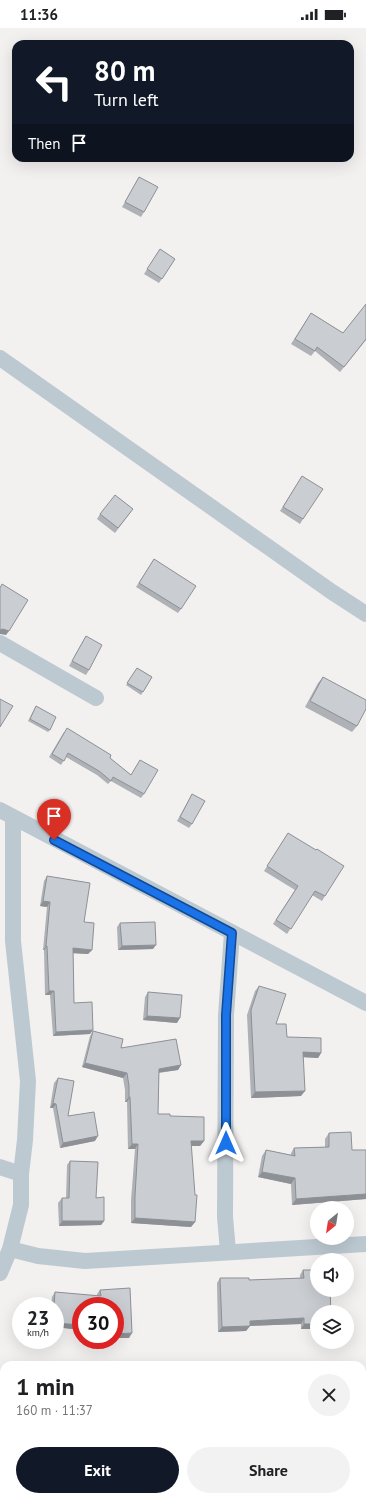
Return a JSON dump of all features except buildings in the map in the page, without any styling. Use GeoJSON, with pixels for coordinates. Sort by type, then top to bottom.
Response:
{"type":"FeatureCollection","features":[{"type":"Feature","properties":{"kind":"street"},"geometry":{"type":"LineString","coordinates":[[0,358],[326,588],[366,614]]}},
{"type":"Feature","properties":{"kind":"street"},"geometry":{"type":"LineString","coordinates":[[0,643],[96,698]]}},
{"type":"Feature","properties":{"kind":"street"},"geometry":{"type":"LineString","coordinates":[[0,1273],[10,1249],[21,1205],[20,1174],[25,1140],[28,1081],[6,939],[7,814],[366,1003]]}},
{"type":"Feature","properties":{"kind":"street"},"geometry":{"type":"LineString","coordinates":[[228,1251],[225,1217],[226,1015],[232,933]]}},
{"type":"Feature","properties":{"kind":"street"},"geometry":{"type":"LineString","coordinates":[[0,1167],[20,1174]]}},
{"type":"Feature","properties":{"kind":"street"},"geometry":{"type":"LineString","coordinates":[[10,1249],[38,1256],[85,1261],[228,1251],[366,1244]]}},
{"type":"Feature","properties":{"kind":"route"},"geometry":{"type":"LineString","coordinates":[[54,840],[232,933],[226,1015],[226,1143]]}}]}
